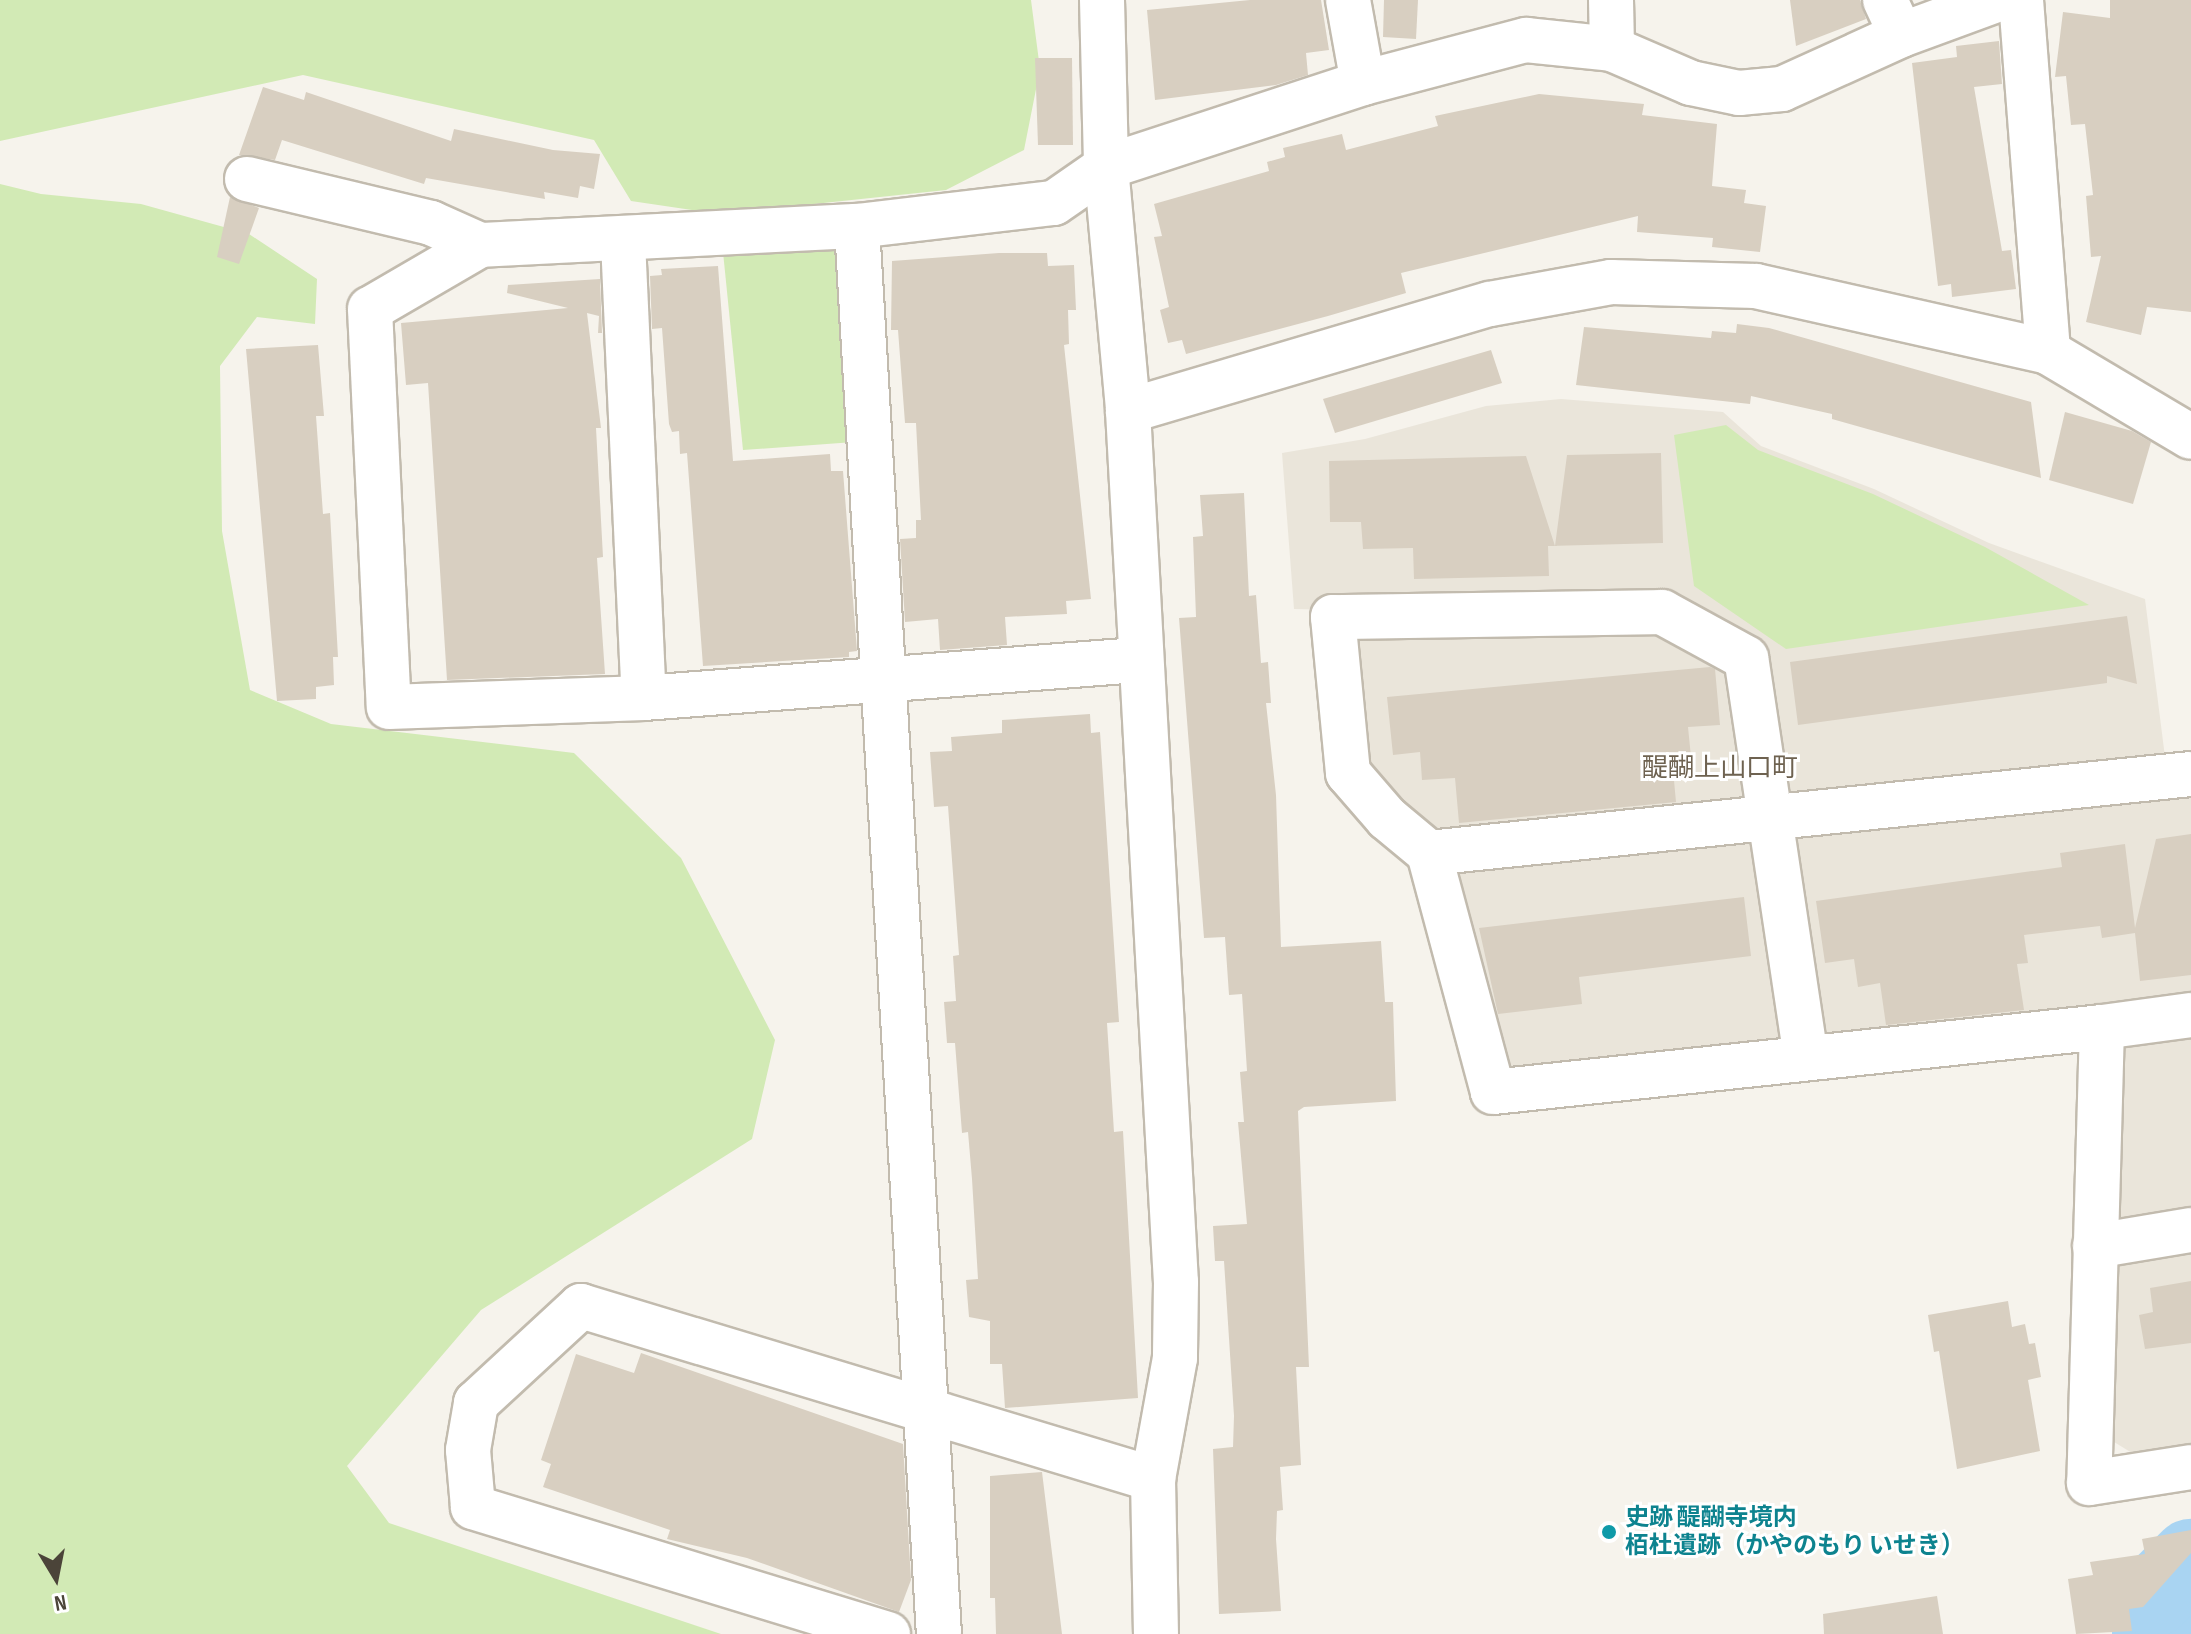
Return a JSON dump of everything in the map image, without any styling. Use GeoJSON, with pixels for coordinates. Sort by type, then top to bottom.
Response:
{"type":"FeatureCollection","features":[{"type":"Feature","properties":{"kind":"street"},"geometry":{"type":"LineString","coordinates":[[1102,0],[1106,167],[1128,411],[1176,1282],[1175,1358],[1153,1479],[1156,1634]]}},
{"type":"Feature","properties":{"kind":"street"},"geometry":{"type":"LineString","coordinates":[[1348,0],[1363,83]]}},
{"type":"Feature","properties":{"kind":"street"},"geometry":{"type":"LineString","coordinates":[[1611,0],[1612,49]]}},
{"type":"Feature","properties":{"kind":"street"},"geometry":{"type":"LineString","coordinates":[[247,179],[431,223],[480,245],[623,241],[857,226],[1054,203],[1106,167],[1363,83],[1526,40],[1612,49],[1691,83],[1739,93],[1782,89],[1893,18],[1996,0]]}},
{"type":"Feature","properties":{"kind":"street"},"geometry":{"type":"LineString","coordinates":[[2021,0],[2048,352]]}},
{"type":"Feature","properties":{"kind":"street"},"geometry":{"type":"LineString","coordinates":[[857,226],[886,678],[939,1634]]}},
{"type":"Feature","properties":{"kind":"street"},"geometry":{"type":"LineString","coordinates":[[623,241],[644,698]]}},
{"type":"Feature","properties":{"kind":"street"},"geometry":{"type":"LineString","coordinates":[[480,245],[370,309],[389,707],[644,698],[1140,660]]}},
{"type":"Feature","properties":{"kind":"street"},"geometry":{"type":"LineString","coordinates":[[1128,411],[1490,304],[1611,282],[1756,286],[2048,352],[2191,437]]}},
{"type":"Feature","properties":{"kind":"street"},"geometry":{"type":"LineString","coordinates":[[1806,1058],[1746,658],[1662,612],[1333,617],[1348,773],[1387,818],[1429,853],[1493,1092],[2102,1027],[2191,1015]]}},
{"type":"Feature","properties":{"kind":"street"},"geometry":{"type":"LineString","coordinates":[[1429,853],[2191,774]]}},
{"type":"Feature","properties":{"kind":"street"},"geometry":{"type":"LineString","coordinates":[[2102,1027],[2089,1483],[2191,1467]]}},
{"type":"Feature","properties":{"kind":"street"},"geometry":{"type":"LineString","coordinates":[[2095,1246],[2191,1230]]}},
{"type":"Feature","properties":{"kind":"street"},"geometry":{"type":"LineString","coordinates":[[888,1634],[473,1507],[468,1450],[476,1403],[581,1306],[926,1407],[1153,1479]]}},
{"type":"Feature","properties":{"kind":"shaded area"},"geometry":{"type":"Polygon","coordinates":[[[1561,399],[1723,412],[1761,446],[1874,489],[1989,543],[2145,599],[2165,757],[2191,756],[2191,1450],[2132,1453],[2106,1437],[2112,1012],[1505,1073],[1394,807],[1367,765],[1341,610],[1294,609],[1282,453],[1365,439],[1486,406],[1561,399]]]}},
{"type":"Feature","properties":{"kind":"green space"},"geometry":{"type":"Polygon","coordinates":[[[0,0],[1031,0],[1040,69],[1024,150],[946,190],[719,214],[631,201],[594,140],[303,75],[0,141],[0,0]]]}},
{"type":"Feature","properties":{"kind":"green space"},"geometry":{"type":"Polygon","coordinates":[[[0,184],[41,194],[141,204],[249,234],[317,279],[315,324],[257,317],[220,366],[222,531],[250,690],[331,724],[574,753],[681,858],[775,1040],[752,1139],[481,1310],[347,1466],[389,1523],[721,1634],[0,1634],[0,184]]]}},
{"type":"Feature","properties":{"kind":"green space"},"geometry":{"type":"Polygon","coordinates":[[[822,242],[840,255],[854,442],[743,450],[723,252],[822,242]]]}},
{"type":"Feature","properties":{"kind":"green space"},"geometry":{"type":"Polygon","coordinates":[[[1726,425],[1758,450],[1873,494],[1985,547],[2089,605],[1786,649],[1694,586],[1674,435],[1726,425]]]}},
{"type":"Feature","properties":{"kind":"building"},"geometry":{"type":"Polygon","coordinates":[[[1250,0],[1321,0],[1329,50],[1306,53],[1308,75],[1276,85],[1155,100],[1147,10],[1250,0]]]}},
{"type":"Feature","properties":{"kind":"building"},"geometry":{"type":"Polygon","coordinates":[[[1384,0],[1418,0],[1416,39],[1383,37],[1384,0]]]}},
{"type":"Feature","properties":{"kind":"building"},"geometry":{"type":"Polygon","coordinates":[[[1790,0],[1860,0],[1866,19],[1796,46],[1790,0]]]}},
{"type":"Feature","properties":{"kind":"building"},"geometry":{"type":"Polygon","coordinates":[[[2110,0],[2191,0],[2191,312],[2147,307],[2141,335],[2086,322],[2101,256],[2091,257],[2086,196],[2093,195],[2085,124],[2071,125],[2066,76],[2055,77],[2063,12],[2110,18],[2110,0]]]}},
{"type":"Feature","properties":{"kind":"building"},"geometry":{"type":"Polygon","coordinates":[[[1999,41],[2002,84],[1974,87],[2002,251],[2011,250],[2016,289],[1952,297],[1951,284],[1938,286],[1912,63],[1957,57],[1956,46],[1999,41]]]}},
{"type":"Feature","properties":{"kind":"building"},"geometry":{"type":"Polygon","coordinates":[[[1035,58],[1072,58],[1073,145],[1038,145],[1035,58]]]}},
{"type":"Feature","properties":{"kind":"building"},"geometry":{"type":"Polygon","coordinates":[[[263,87],[304,100],[306,92],[451,141],[454,129],[553,150],[600,154],[594,189],[580,186],[578,198],[544,192],[545,199],[426,178],[424,184],[282,140],[275,160],[239,155],[263,87]]]}},
{"type":"Feature","properties":{"kind":"building"},"geometry":{"type":"Polygon","coordinates":[[[1539,94],[1644,104],[1642,115],[1717,124],[1712,186],[1746,190],[1744,203],[1766,206],[1760,252],[1712,247],[1713,238],[1637,232],[1638,216],[1401,273],[1406,293],[1328,316],[1186,354],[1182,340],[1168,343],[1160,310],[1169,307],[1154,237],[1162,236],[1154,204],[1269,171],[1267,162],[1285,157],[1283,148],[1342,134],[1346,150],[1438,126],[1435,116],[1539,94]]]}},
{"type":"Feature","properties":{"kind":"building"},"geometry":{"type":"Polygon","coordinates":[[[230,197],[259,208],[239,264],[217,257],[230,197]]]}},
{"type":"Feature","properties":{"kind":"building"},"geometry":{"type":"Polygon","coordinates":[[[999,253],[1047,253],[1048,266],[1074,265],[1076,310],[1068,310],[1069,344],[1064,345],[1091,599],[1066,601],[1067,614],[1005,617],[1007,645],[940,650],[938,619],[905,622],[900,539],[916,538],[916,520],[921,520],[916,423],[905,423],[898,330],[891,330],[892,261],[999,253]]]}},
{"type":"Feature","properties":{"kind":"building"},"geometry":{"type":"Polygon","coordinates":[[[718,266],[733,461],[830,454],[831,471],[843,471],[857,651],[849,652],[849,657],[703,666],[687,453],[680,454],[679,431],[672,432],[669,424],[662,328],[652,329],[650,276],[662,275],[661,269],[718,266]]]}},
{"type":"Feature","properties":{"kind":"building"},"geometry":{"type":"Polygon","coordinates":[[[600,279],[602,333],[598,333],[599,316],[587,313],[601,428],[596,428],[603,557],[597,558],[605,674],[447,680],[428,383],[406,385],[401,323],[568,308],[507,293],[508,285],[600,279]]]}},
{"type":"Feature","properties":{"kind":"building"},"geometry":{"type":"Polygon","coordinates":[[[1737,324],[1769,328],[2031,402],[2041,478],[1832,419],[1832,414],[1751,396],[1750,404],[1576,385],[1584,327],[1711,338],[1712,331],[1736,333],[1737,324]]]}},
{"type":"Feature","properties":{"kind":"building"},"geometry":{"type":"Polygon","coordinates":[[[318,345],[324,416],[316,416],[323,514],[330,513],[338,657],[333,657],[334,685],[316,687],[316,699],[277,701],[246,349],[318,345]]]}},
{"type":"Feature","properties":{"kind":"building"},"geometry":{"type":"Polygon","coordinates":[[[1491,350],[1502,383],[1335,433],[1323,399],[1491,350]]]}},
{"type":"Feature","properties":{"kind":"building"},"geometry":{"type":"Polygon","coordinates":[[[2065,412],[2132,431],[2151,442],[2133,504],[2049,480],[2065,412]]]}},
{"type":"Feature","properties":{"kind":"building"},"geometry":{"type":"Polygon","coordinates":[[[1661,453],[1663,543],[1555,546],[1567,455],[1661,453]]]}},
{"type":"Feature","properties":{"kind":"building"},"geometry":{"type":"Polygon","coordinates":[[[1526,456],[1555,546],[1548,546],[1549,576],[1414,579],[1413,548],[1363,549],[1361,522],[1330,522],[1329,461],[1526,456]]]}},
{"type":"Feature","properties":{"kind":"building"},"geometry":{"type":"Polygon","coordinates":[[[1244,493],[1249,596],[1256,595],[1261,663],[1268,662],[1271,703],[1266,703],[1276,795],[1281,947],[1381,941],[1385,1002],[1393,1002],[1396,1101],[1304,1107],[1298,1111],[1309,1367],[1296,1367],[1301,1465],[1280,1467],[1283,1510],[1277,1511],[1276,1539],[1281,1611],[1219,1614],[1213,1449],[1233,1447],[1234,1416],[1224,1261],[1215,1261],[1213,1226],[1247,1224],[1238,1122],[1244,1122],[1240,1072],[1247,1071],[1242,994],[1229,995],[1225,937],[1204,938],[1179,618],[1196,617],[1193,537],[1203,536],[1200,495],[1244,493]]]}},
{"type":"Feature","properties":{"kind":"building"},"geometry":{"type":"Polygon","coordinates":[[[2127,616],[2137,684],[2107,676],[2107,683],[1798,725],[1790,662],[2127,616]]]}},
{"type":"Feature","properties":{"kind":"building"},"geometry":{"type":"Polygon","coordinates":[[[1710,667],[1715,669],[1720,725],[1688,727],[1691,757],[1672,759],[1676,802],[1459,823],[1455,778],[1422,780],[1420,752],[1393,755],[1387,697],[1710,667]]]}},
{"type":"Feature","properties":{"kind":"building"},"geometry":{"type":"Polygon","coordinates":[[[1090,714],[1091,733],[1100,732],[1119,1022],[1107,1023],[1114,1132],[1123,1131],[1138,1398],[1005,1408],[1002,1364],[990,1364],[990,1321],[969,1317],[966,1280],[978,1279],[972,1179],[968,1132],[962,1133],[955,1043],[947,1043],[944,1002],[956,1001],[953,956],[959,955],[948,806],[934,807],[930,752],[952,751],[951,737],[1002,733],[1002,720],[1090,714]]]}},
{"type":"Feature","properties":{"kind":"building"},"geometry":{"type":"Polygon","coordinates":[[[2191,834],[2191,975],[2140,981],[2135,933],[2102,938],[2100,926],[2024,935],[2028,963],[2017,964],[2024,1010],[1886,1025],[1880,983],[1858,987],[1854,959],[1825,963],[1816,901],[2062,867],[2060,853],[2125,844],[2135,928],[2156,839],[2191,834]]]}},
{"type":"Feature","properties":{"kind":"building"},"geometry":{"type":"Polygon","coordinates":[[[1744,897],[1751,956],[1579,977],[1582,1004],[1498,1014],[1479,928],[1744,897]]]}},
{"type":"Feature","properties":{"kind":"building"},"geometry":{"type":"Polygon","coordinates":[[[2191,1281],[2191,1343],[2145,1349],[2139,1315],[2153,1312],[2150,1288],[2191,1281]]]}},
{"type":"Feature","properties":{"kind":"building"},"geometry":{"type":"Polygon","coordinates":[[[2008,1301],[2012,1327],[2025,1324],[2029,1344],[2035,1343],[2041,1377],[2028,1380],[2040,1451],[1957,1469],[1939,1351],[1934,1352],[1928,1315],[2008,1301]]]}},
{"type":"Feature","properties":{"kind":"building"},"geometry":{"type":"Polygon","coordinates":[[[641,1353],[903,1444],[911,1580],[899,1612],[747,1558],[667,1539],[670,1530],[543,1487],[551,1464],[541,1460],[576,1354],[634,1373],[641,1353]]]}},
{"type":"Feature","properties":{"kind":"building"},"geometry":{"type":"Polygon","coordinates":[[[1042,1472],[1062,1634],[996,1634],[995,1598],[990,1598],[990,1476],[1042,1472]]]}},
{"type":"Feature","properties":{"kind":"building"},"geometry":{"type":"Polygon","coordinates":[[[2191,1530],[2191,1553],[2143,1607],[2129,1609],[2132,1631],[2076,1634],[2068,1579],[2093,1575],[2090,1562],[2145,1554],[2142,1539],[2191,1530]]]}},
{"type":"Feature","properties":{"kind":"building"},"geometry":{"type":"Polygon","coordinates":[[[1937,1596],[1943,1634],[1824,1634],[1823,1614],[1937,1596]]]}},
{"type":"Feature","properties":{"kind":"waterway"},"geometry":{"type":"LineString","coordinates":[[2152,1634],[2153,1597],[2191,1559]]}},
{"type":"Feature","properties":{"kind":"place","name":"史跡 醍醐寺境内 栢杜遺跡（かやのもり いせき）"},"geometry":{"type":"Point","coordinates":[1609,1532]}},
{"type":"Feature","properties":{"kind":"district","name":"醍醐上山口町"},"geometry":{"type":"Point","coordinates":[1720,769]}}]}
